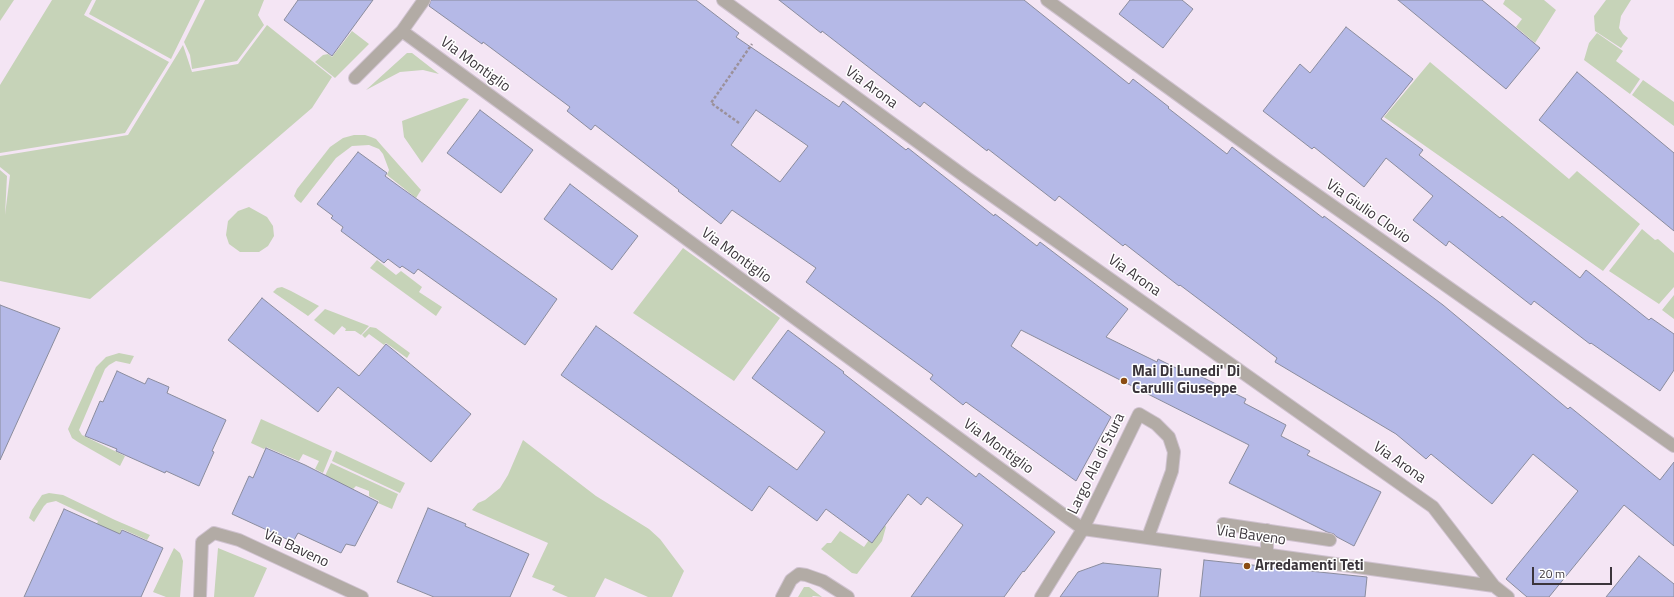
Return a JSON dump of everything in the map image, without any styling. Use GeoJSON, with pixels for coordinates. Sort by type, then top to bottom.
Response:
{"type":"FeatureCollection","features":[{"type":"Feature","properties":{"kind":"street"},"geometry":{"type":"LineString","coordinates":[[355,78],[402,31],[424,0]]}},
{"type":"Feature","properties":{"kind":"street","name":"Via Arona"},"geometry":{"type":"LineString","coordinates":[[723,0],[973,182],[1433,507],[1494,586],[1508,597]]}},
{"type":"Feature","properties":{"kind":"street","name":"Via Giulio Clovio"},"geometry":{"type":"LineString","coordinates":[[1047,0],[1276,166],[1674,446]]}},
{"type":"Feature","properties":{"kind":"street","name":"Via Montiglio"},"geometry":{"type":"LineString","coordinates":[[402,31],[1083,529]]}},
{"type":"Feature","properties":{"kind":"street","name":"Largo Ala di Stura"},"geometry":{"type":"LineString","coordinates":[[1083,529],[1139,414],[1156,424],[1169,437],[1174,452],[1172,471],[1148,537]]}},
{"type":"Feature","properties":{"kind":"street"},"geometry":{"type":"LineString","coordinates":[[1223,524],[1330,540]]}},
{"type":"Feature","properties":{"kind":"street"},"geometry":{"type":"LineString","coordinates":[[1041,597],[1083,529]]}},
{"type":"Feature","properties":{"kind":"street","name":"Via Baveno"},"geometry":{"type":"LineString","coordinates":[[1083,529],[1494,586]]}},
{"type":"Feature","properties":{"kind":"street"},"geometry":{"type":"LineString","coordinates":[[1267,530],[1267,554]]}},
{"type":"Feature","properties":{"kind":"street","name":"Via Baveno"},"geometry":{"type":"LineString","coordinates":[[200,597],[202,542],[214,533],[239,540],[362,597]]}},
{"type":"Feature","properties":{"kind":"street"},"geometry":{"type":"LineString","coordinates":[[782,597],[791,580],[799,574],[823,581],[848,597]]}},
{"type":"Feature","properties":{"kind":"path"},"geometry":{"type":"LineString","coordinates":[[739,123],[711,104],[753,42]]}},
{"type":"Feature","properties":{"kind":"green space"},"geometry":{"type":"Polygon","coordinates":[[[0,0],[14,0],[0,21],[0,0]]]}},
{"type":"Feature","properties":{"kind":"green space"},"geometry":{"type":"Polygon","coordinates":[[[52,0],[92,0],[84,15],[169,62],[125,133],[0,153],[0,85],[52,0]]]}},
{"type":"Feature","properties":{"kind":"green space"},"geometry":{"type":"Polygon","coordinates":[[[96,0],[200,0],[171,59],[89,14],[96,0]]]}},
{"type":"Feature","properties":{"kind":"green space"},"geometry":{"type":"Polygon","coordinates":[[[205,0],[264,0],[258,15],[264,25],[237,61],[192,69],[190,55],[184,42],[205,0]]]}},
{"type":"Feature","properties":{"kind":"green space"},"geometry":{"type":"Polygon","coordinates":[[[1505,0],[1544,0],[1556,10],[1535,43],[1516,27],[1522,19],[1503,4],[1505,0]]]}},
{"type":"Feature","properties":{"kind":"green space"},"geometry":{"type":"Polygon","coordinates":[[[1606,0],[1631,0],[1621,16],[1619,28],[1628,38],[1621,48],[1595,31],[1594,16],[1606,0]]]}},
{"type":"Feature","properties":{"kind":"green space"},"geometry":{"type":"Polygon","coordinates":[[[267,25],[332,77],[312,108],[90,299],[0,281],[0,170],[7,176],[5,215],[10,175],[0,167],[0,156],[128,135],[183,45],[192,72],[238,64],[267,25]]]}},
{"type":"Feature","properties":{"kind":"green space"},"geometry":{"type":"Polygon","coordinates":[[[352,31],[369,44],[335,78],[315,62],[323,55],[328,54],[332,57],[352,31]]]}},
{"type":"Feature","properties":{"kind":"green space"},"geometry":{"type":"Polygon","coordinates":[[[1597,33],[1623,51],[1616,61],[1640,79],[1630,94],[1584,60],[1589,43],[1597,33]]]}},
{"type":"Feature","properties":{"kind":"green space"},"geometry":{"type":"Polygon","coordinates":[[[407,53],[412,53],[439,74],[423,70],[400,72],[366,90],[407,53]]]}},
{"type":"Feature","properties":{"kind":"green space"},"geometry":{"type":"Polygon","coordinates":[[[1430,62],[1569,179],[1577,171],[1640,224],[1603,271],[1384,117],[1430,62]]]}},
{"type":"Feature","properties":{"kind":"green space"},"geometry":{"type":"Polygon","coordinates":[[[1643,80],[1674,102],[1674,126],[1632,95],[1643,80]]]}},
{"type":"Feature","properties":{"kind":"green space"},"geometry":{"type":"Polygon","coordinates":[[[464,98],[469,99],[422,163],[404,137],[402,121],[464,98]]]}},
{"type":"Feature","properties":{"kind":"green space"},"geometry":{"type":"Polygon","coordinates":[[[354,135],[365,135],[376,139],[421,190],[416,198],[387,175],[389,170],[383,154],[379,149],[369,145],[352,146],[336,158],[301,203],[297,200],[294,196],[297,189],[330,147],[343,138],[354,135]]]}},
{"type":"Feature","properties":{"kind":"green space"},"geometry":{"type":"Polygon","coordinates":[[[249,207],[267,217],[273,226],[274,236],[268,246],[259,252],[240,252],[229,244],[226,235],[228,221],[238,211],[249,207]]]}},
{"type":"Feature","properties":{"kind":"green space"},"geometry":{"type":"Polygon","coordinates":[[[1642,229],[1655,240],[1658,239],[1674,253],[1674,287],[1659,304],[1609,271],[1642,229]]]}},
{"type":"Feature","properties":{"kind":"green space"},"geometry":{"type":"Polygon","coordinates":[[[683,248],[780,318],[734,381],[633,313],[683,248]]]}},
{"type":"Feature","properties":{"kind":"green space"},"geometry":{"type":"Polygon","coordinates":[[[377,260],[396,275],[401,271],[422,287],[419,292],[442,307],[436,316],[370,268],[377,260]]]}},
{"type":"Feature","properties":{"kind":"green space"},"geometry":{"type":"Polygon","coordinates":[[[282,287],[319,306],[308,316],[273,292],[277,288],[282,287]]]}},
{"type":"Feature","properties":{"kind":"green space"},"geometry":{"type":"Polygon","coordinates":[[[1674,295],[1674,319],[1662,310],[1674,295]]]}},
{"type":"Feature","properties":{"kind":"green space"},"geometry":{"type":"Polygon","coordinates":[[[325,309],[369,326],[361,335],[355,331],[345,331],[346,329],[342,326],[334,335],[314,320],[325,309]]]}},
{"type":"Feature","properties":{"kind":"green space"},"geometry":{"type":"Polygon","coordinates":[[[370,327],[376,328],[410,353],[407,358],[386,343],[384,345],[369,334],[365,338],[362,335],[370,327]]]}},
{"type":"Feature","properties":{"kind":"green space"},"geometry":{"type":"Polygon","coordinates":[[[119,353],[134,356],[130,364],[116,361],[105,369],[79,430],[82,435],[125,456],[120,466],[72,438],[68,429],[96,367],[106,357],[119,353]]]}},
{"type":"Feature","properties":{"kind":"green space"},"geometry":{"type":"Polygon","coordinates":[[[261,419],[332,451],[323,473],[315,469],[319,461],[303,454],[299,461],[266,447],[264,449],[251,443],[261,419]]]}},
{"type":"Feature","properties":{"kind":"green space"},"geometry":{"type":"Polygon","coordinates":[[[523,440],[596,496],[649,529],[660,539],[684,571],[672,597],[648,597],[605,578],[595,597],[568,597],[552,590],[555,586],[532,577],[548,543],[472,510],[478,503],[485,500],[500,488],[508,475],[523,440]]]}},
{"type":"Feature","properties":{"kind":"green space"},"geometry":{"type":"Polygon","coordinates":[[[336,451],[405,483],[400,493],[332,461],[336,451]]]}},
{"type":"Feature","properties":{"kind":"green space"},"geometry":{"type":"Polygon","coordinates":[[[331,463],[398,494],[392,509],[378,503],[379,501],[369,496],[369,491],[356,486],[353,489],[324,478],[331,463]]]}},
{"type":"Feature","properties":{"kind":"green space"},"geometry":{"type":"Polygon","coordinates":[[[49,493],[63,495],[150,535],[147,540],[122,529],[118,536],[96,526],[98,521],[56,501],[47,503],[34,522],[29,518],[32,510],[42,495],[49,493]]]}},
{"type":"Feature","properties":{"kind":"green space"},"geometry":{"type":"Polygon","coordinates":[[[882,521],[886,527],[882,541],[857,574],[852,573],[821,549],[827,543],[831,543],[840,531],[864,547],[882,521]]]}},
{"type":"Feature","properties":{"kind":"green space"},"geometry":{"type":"Polygon","coordinates":[[[174,548],[180,553],[183,561],[180,597],[166,597],[153,592],[174,548]]]}},
{"type":"Feature","properties":{"kind":"green space"},"geometry":{"type":"Polygon","coordinates":[[[218,548],[267,568],[254,597],[214,597],[218,548]]]}},
{"type":"Feature","properties":{"kind":"green space"},"geometry":{"type":"Polygon","coordinates":[[[804,587],[809,587],[822,597],[798,597],[804,587]]]}},
{"type":"Feature","properties":{"kind":"building"},"geometry":{"type":"Polygon","coordinates":[[[298,0],[373,0],[332,56],[284,20],[298,0]]]}},
{"type":"Feature","properties":{"kind":"building"},"geometry":{"type":"Polygon","coordinates":[[[431,0],[696,0],[739,33],[736,37],[839,107],[843,101],[906,150],[908,148],[994,216],[995,214],[1037,246],[1040,242],[1128,309],[1106,337],[1157,362],[1158,359],[1188,374],[1190,371],[1246,399],[1244,403],[1286,425],[1281,436],[1310,451],[1307,455],[1381,492],[1354,546],[1334,534],[1327,532],[1229,483],[1249,445],[1021,330],[1011,346],[1111,417],[1076,481],[966,402],[963,405],[930,379],[933,375],[806,282],[816,268],[732,210],[721,224],[595,125],[591,130],[567,111],[570,107],[483,42],[482,44],[429,6],[431,0]],[[756,110],[731,145],[780,182],[808,146],[756,110]]]}},
{"type":"Feature","properties":{"kind":"building"},"geometry":{"type":"Polygon","coordinates":[[[779,0],[1024,0],[1129,84],[1133,79],[1227,154],[1232,147],[1323,218],[1324,216],[1443,305],[1568,409],[1570,407],[1660,480],[1674,462],[1674,546],[1624,505],[1549,597],[1527,597],[1506,579],[1578,491],[1533,454],[1492,504],[1431,454],[1426,459],[1396,434],[1275,362],[1277,358],[1125,244],[1123,246],[1059,196],[1055,201],[924,102],[920,107],[822,31],[821,33],[779,0]]]}},
{"type":"Feature","properties":{"kind":"building"},"geometry":{"type":"Polygon","coordinates":[[[1130,0],[1182,0],[1193,9],[1163,48],[1119,14],[1130,0]]]}},
{"type":"Feature","properties":{"kind":"building"},"geometry":{"type":"Polygon","coordinates":[[[1398,0],[1482,0],[1540,48],[1506,89],[1398,0]]]}},
{"type":"Feature","properties":{"kind":"building"},"geometry":{"type":"Polygon","coordinates":[[[1346,27],[1413,79],[1381,119],[1423,150],[1419,155],[1500,218],[1502,216],[1580,278],[1586,270],[1649,320],[1651,318],[1674,334],[1674,370],[1660,391],[1591,343],[1590,344],[1534,301],[1531,305],[1449,241],[1446,246],[1413,220],[1433,196],[1386,158],[1364,187],[1314,147],[1312,149],[1263,111],[1300,64],[1310,73],[1346,27]]]}},
{"type":"Feature","properties":{"kind":"building"},"geometry":{"type":"Polygon","coordinates":[[[1577,72],[1674,153],[1674,231],[1539,120],[1577,72]]]}},
{"type":"Feature","properties":{"kind":"building"},"geometry":{"type":"Polygon","coordinates":[[[480,110],[533,150],[501,193],[447,153],[480,110]]]}},
{"type":"Feature","properties":{"kind":"building"},"geometry":{"type":"Polygon","coordinates":[[[358,152],[387,173],[385,176],[557,299],[525,345],[418,269],[414,274],[402,266],[400,268],[388,259],[384,263],[341,231],[343,227],[331,218],[333,216],[317,204],[358,152]]]}},
{"type":"Feature","properties":{"kind":"building"},"geometry":{"type":"Polygon","coordinates":[[[570,184],[638,236],[612,270],[544,219],[570,184]]]}},
{"type":"Feature","properties":{"kind":"building"},"geometry":{"type":"Polygon","coordinates":[[[262,298],[359,376],[386,344],[471,414],[431,462],[338,387],[318,412],[228,340],[262,298]]]}},
{"type":"Feature","properties":{"kind":"building"},"geometry":{"type":"Polygon","coordinates":[[[0,305],[60,328],[0,460],[0,305]]]}},
{"type":"Feature","properties":{"kind":"building"},"geometry":{"type":"Polygon","coordinates":[[[596,326],[797,470],[825,432],[752,378],[788,330],[844,372],[843,373],[976,477],[979,473],[1055,532],[1004,597],[911,597],[963,525],[927,497],[921,505],[908,494],[872,543],[826,509],[817,521],[769,486],[752,511],[561,375],[596,326]]]}},
{"type":"Feature","properties":{"kind":"building"},"geometry":{"type":"Polygon","coordinates":[[[117,371],[145,384],[148,378],[169,387],[167,393],[226,420],[212,451],[214,452],[199,486],[166,471],[165,473],[116,451],[117,449],[85,436],[100,401],[103,402],[117,371]]]}},
{"type":"Feature","properties":{"kind":"building"},"geometry":{"type":"Polygon","coordinates":[[[266,448],[305,465],[378,502],[355,546],[346,544],[341,553],[298,533],[293,542],[232,514],[249,476],[253,478],[266,448]]]}},
{"type":"Feature","properties":{"kind":"building"},"geometry":{"type":"Polygon","coordinates":[[[428,508],[529,554],[510,597],[434,597],[397,582],[428,508]]]}},
{"type":"Feature","properties":{"kind":"building"},"geometry":{"type":"Polygon","coordinates":[[[64,509],[120,534],[122,530],[163,548],[141,597],[24,597],[64,509]]]}},
{"type":"Feature","properties":{"kind":"building"},"geometry":{"type":"Polygon","coordinates":[[[1639,556],[1674,584],[1674,597],[1606,597],[1639,556]]]}},
{"type":"Feature","properties":{"kind":"building"},"geometry":{"type":"Polygon","coordinates":[[[1204,560],[1367,577],[1365,597],[1200,597],[1204,560]]]}},
{"type":"Feature","properties":{"kind":"building"},"geometry":{"type":"Polygon","coordinates":[[[1103,563],[1161,569],[1158,597],[1060,597],[1078,572],[1103,563]]]}},
{"type":"Feature","properties":{"kind":"place","name":"Mai Di Lunedi' Di Carulli Giuseppe"},"geometry":{"type":"Point","coordinates":[1124,381]}},
{"type":"Feature","properties":{"kind":"place","name":"Arredamenti Teti"},"geometry":{"type":"Point","coordinates":[1247,566]}}]}
